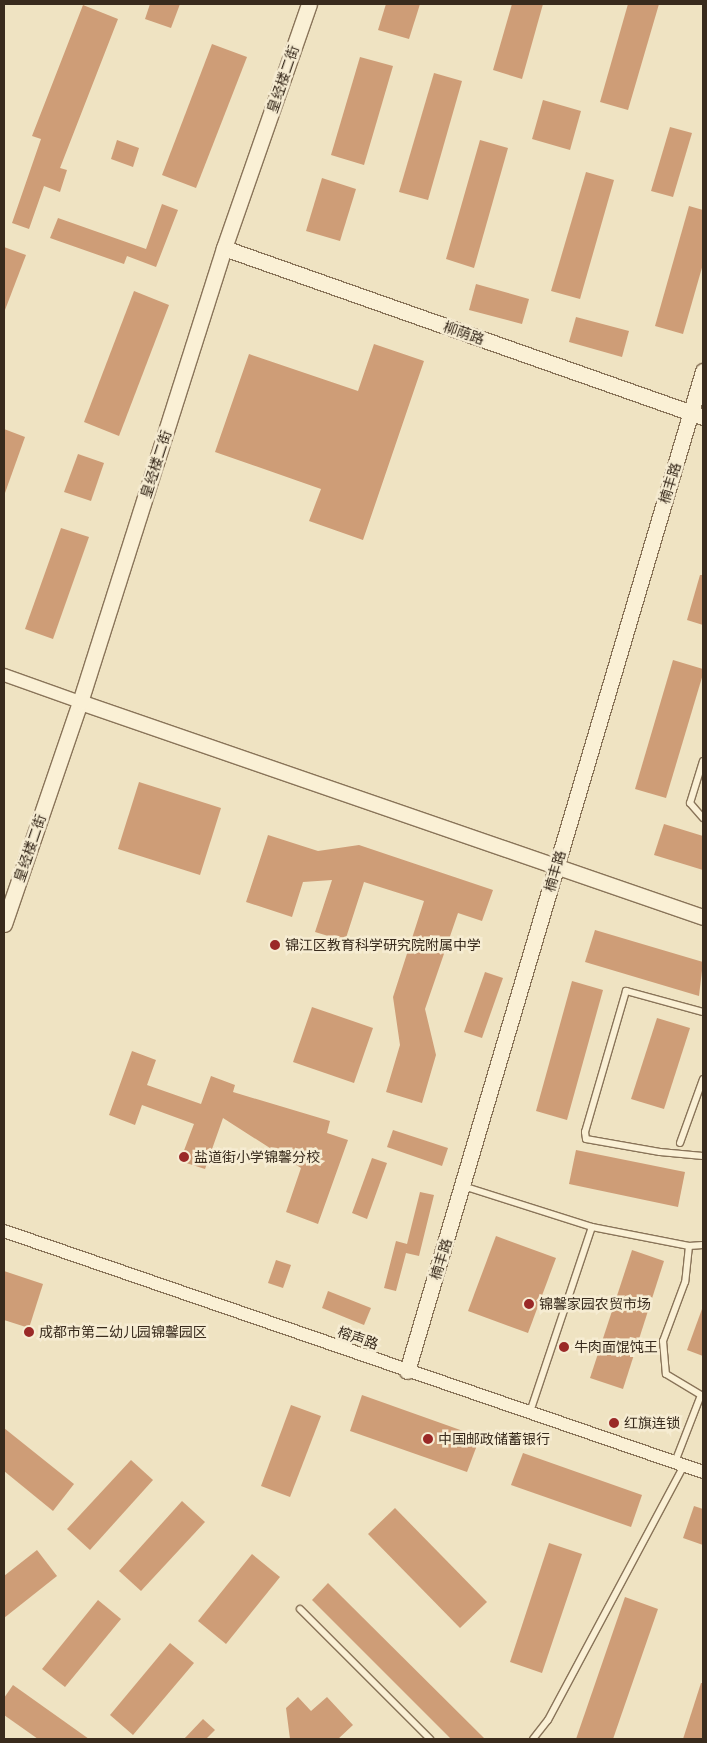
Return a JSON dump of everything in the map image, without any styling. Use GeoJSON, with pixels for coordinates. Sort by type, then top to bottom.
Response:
{"type":"FeatureCollection","features":[{"type":"Feature","properties":{"kind":"street","name":"皇经楼二街"},"geometry":{"type":"LineString","coordinates":[[4,924],[80,702],[224,248],[309,4]]}},
{"type":"Feature","properties":{"kind":"street","name":"柳荫路"},"geometry":{"type":"LineString","coordinates":[[224,248],[697,415]]}},
{"type":"Feature","properties":{"kind":"street","name":"楠丰路"},"geometry":{"type":"LineString","coordinates":[[407,1371],[556,866],[697,415],[703,371]]}},
{"type":"Feature","properties":{"kind":"street"},"geometry":{"type":"LineString","coordinates":[[4,675],[703,917]]}},
{"type":"Feature","properties":{"kind":"street","name":"榕声路"},"geometry":{"type":"LineString","coordinates":[[4,1231],[703,1472]]}},
{"type":"Feature","properties":{"kind":"lane"},"geometry":{"type":"LineString","coordinates":[[703,760],[690,803],[703,818]]}},
{"type":"Feature","properties":{"kind":"lane"},"geometry":{"type":"LineString","coordinates":[[703,1012],[626,992],[584,1132],[586,1139],[660,1152],[703,1156]]}},
{"type":"Feature","properties":{"kind":"lane"},"geometry":{"type":"LineString","coordinates":[[680,1143],[703,1079]]}},
{"type":"Feature","properties":{"kind":"lane"},"geometry":{"type":"LineString","coordinates":[[463,1186],[592,1227],[689,1246],[703,1245]]}},
{"type":"Feature","properties":{"kind":"lane"},"geometry":{"type":"LineString","coordinates":[[530,1412],[592,1227]]}},
{"type":"Feature","properties":{"kind":"lane"},"geometry":{"type":"LineString","coordinates":[[532,1739],[548,1720],[680,1464],[702,1395],[666,1374],[663,1341],[684,1282],[689,1246]]}},
{"type":"Feature","properties":{"kind":"lane"},"geometry":{"type":"LineString","coordinates":[[300,1610],[430,1739]]}},
{"type":"Feature","properties":{"kind":"building"},"geometry":{"type":"Polygon","coordinates":[[[150,4],[180,4],[171,28],[145,19],[150,4]]]}},
{"type":"Feature","properties":{"kind":"building"},"geometry":{"type":"Polygon","coordinates":[[[386,4],[420,4],[409,39],[378,30],[386,4]]]}},
{"type":"Feature","properties":{"kind":"building"},"geometry":{"type":"Polygon","coordinates":[[[512,4],[543,4],[522,79],[493,70],[512,4]]]}},
{"type":"Feature","properties":{"kind":"building"},"geometry":{"type":"Polygon","coordinates":[[[628,4],[659,4],[628,110],[600,102],[628,4]]]}},
{"type":"Feature","properties":{"kind":"building"},"geometry":{"type":"Polygon","coordinates":[[[83,5],[118,19],[60,168],[67,170],[60,192],[44,186],[29,229],[12,223],[41,139],[32,136],[83,5]]]}},
{"type":"Feature","properties":{"kind":"building"},"geometry":{"type":"Polygon","coordinates":[[[212,44],[247,57],[196,188],[162,175],[212,44]]]}},
{"type":"Feature","properties":{"kind":"building"},"geometry":{"type":"Polygon","coordinates":[[[360,57],[393,66],[364,165],[331,155],[360,57]]]}},
{"type":"Feature","properties":{"kind":"building"},"geometry":{"type":"Polygon","coordinates":[[[434,73],[462,81],[428,200],[399,192],[434,73]]]}},
{"type":"Feature","properties":{"kind":"building"},"geometry":{"type":"Polygon","coordinates":[[[543,100],[581,111],[570,150],[532,139],[543,100]]]}},
{"type":"Feature","properties":{"kind":"building"},"geometry":{"type":"Polygon","coordinates":[[[670,127],[692,133],[673,197],[651,191],[670,127]]]}},
{"type":"Feature","properties":{"kind":"building"},"geometry":{"type":"Polygon","coordinates":[[[117,140],[139,148],[133,167],[111,159],[117,140]]]}},
{"type":"Feature","properties":{"kind":"building"},"geometry":{"type":"Polygon","coordinates":[[[480,140],[508,148],[474,268],[446,259],[480,140]]]}},
{"type":"Feature","properties":{"kind":"building"},"geometry":{"type":"Polygon","coordinates":[[[586,172],[614,180],[580,299],[551,291],[586,172]]]}},
{"type":"Feature","properties":{"kind":"building"},"geometry":{"type":"Polygon","coordinates":[[[322,178],[356,189],[340,241],[306,231],[322,178]]]}},
{"type":"Feature","properties":{"kind":"building"},"geometry":{"type":"Polygon","coordinates":[[[162,204],[178,210],[156,267],[127,256],[124,264],[50,238],[58,218],[146,249],[162,204]]]}},
{"type":"Feature","properties":{"kind":"building"},"geometry":{"type":"Polygon","coordinates":[[[689,206],[703,210],[703,264],[683,334],[655,326],[689,206]]]}},
{"type":"Feature","properties":{"kind":"building"},"geometry":{"type":"Polygon","coordinates":[[[4,247],[26,255],[5,310],[4,310],[4,247]]]}},
{"type":"Feature","properties":{"kind":"building"},"geometry":{"type":"Polygon","coordinates":[[[476,284],[529,299],[522,324],[469,310],[476,284]]]}},
{"type":"Feature","properties":{"kind":"building"},"geometry":{"type":"Polygon","coordinates":[[[134,291],[169,305],[119,436],[84,422],[134,291]]]}},
{"type":"Feature","properties":{"kind":"building"},"geometry":{"type":"Polygon","coordinates":[[[576,317],[629,331],[622,357],[569,342],[576,317]]]}},
{"type":"Feature","properties":{"kind":"building"},"geometry":{"type":"Polygon","coordinates":[[[374,344],[424,361],[363,540],[309,521],[321,489],[215,452],[249,354],[358,391],[374,344]]]}},
{"type":"Feature","properties":{"kind":"building"},"geometry":{"type":"Polygon","coordinates":[[[4,429],[25,437],[5,493],[4,493],[4,429]]]}},
{"type":"Feature","properties":{"kind":"building"},"geometry":{"type":"Polygon","coordinates":[[[78,454],[104,463],[91,501],[64,492],[78,454]]]}},
{"type":"Feature","properties":{"kind":"building"},"geometry":{"type":"Polygon","coordinates":[[[61,528],[89,537],[53,639],[25,629],[61,528]]]}},
{"type":"Feature","properties":{"kind":"building"},"geometry":{"type":"Polygon","coordinates":[[[700,575],[703,575],[703,625],[687,620],[700,575]]]}},
{"type":"Feature","properties":{"kind":"building"},"geometry":{"type":"Polygon","coordinates":[[[673,660],[703,669],[703,674],[666,798],[635,789],[673,660]]]}},
{"type":"Feature","properties":{"kind":"building"},"geometry":{"type":"Polygon","coordinates":[[[139,782],[221,808],[200,875],[118,849],[139,782]]]}},
{"type":"Feature","properties":{"kind":"building"},"geometry":{"type":"Polygon","coordinates":[[[664,824],[703,836],[703,870],[654,855],[664,824]]]}},
{"type":"Feature","properties":{"kind":"building"},"geometry":{"type":"Polygon","coordinates":[[[268,835],[318,851],[359,845],[493,890],[482,921],[458,913],[425,1009],[436,1055],[422,1103],[386,1092],[400,1045],[393,997],[424,901],[364,882],[345,941],[315,932],[332,880],[303,882],[292,917],[246,902],[268,835]]]}},
{"type":"Feature","properties":{"kind":"building"},"geometry":{"type":"Polygon","coordinates":[[[595,930],[703,962],[699,996],[585,962],[595,930]]]}},
{"type":"Feature","properties":{"kind":"building"},"geometry":{"type":"Polygon","coordinates":[[[485,972],[503,978],[482,1038],[464,1032],[485,972]]]}},
{"type":"Feature","properties":{"kind":"building"},"geometry":{"type":"Polygon","coordinates":[[[572,981],[603,990],[567,1120],[536,1111],[572,981]]]}},
{"type":"Feature","properties":{"kind":"building"},"geometry":{"type":"Polygon","coordinates":[[[312,1007],[373,1028],[354,1083],[293,1062],[312,1007]]]}},
{"type":"Feature","properties":{"kind":"building"},"geometry":{"type":"Polygon","coordinates":[[[657,1018],[690,1028],[664,1109],[631,1099],[657,1018]]]}},
{"type":"Feature","properties":{"kind":"building"},"geometry":{"type":"Polygon","coordinates":[[[132,1051],[156,1060],[147,1085],[201,1104],[211,1076],[235,1085],[233,1092],[330,1121],[327,1133],[348,1140],[318,1224],[286,1212],[301,1168],[223,1118],[205,1169],[180,1161],[194,1124],[142,1105],[135,1125],[109,1115],[132,1051]]]}},
{"type":"Feature","properties":{"kind":"building"},"geometry":{"type":"Polygon","coordinates":[[[393,1130],[448,1148],[442,1166],[387,1147],[393,1130]]]}},
{"type":"Feature","properties":{"kind":"building"},"geometry":{"type":"Polygon","coordinates":[[[576,1150],[685,1172],[678,1207],[569,1184],[576,1150]]]}},
{"type":"Feature","properties":{"kind":"building"},"geometry":{"type":"Polygon","coordinates":[[[372,1158],[387,1163],[367,1219],[352,1213],[372,1158]]]}},
{"type":"Feature","properties":{"kind":"building"},"geometry":{"type":"Polygon","coordinates":[[[420,1192],[434,1195],[419,1256],[406,1253],[396,1291],[384,1288],[396,1241],[407,1244],[420,1192]]]}},
{"type":"Feature","properties":{"kind":"building"},"geometry":{"type":"Polygon","coordinates":[[[496,1236],[556,1258],[528,1333],[468,1311],[496,1236]]]}},
{"type":"Feature","properties":{"kind":"building"},"geometry":{"type":"Polygon","coordinates":[[[632,1250],[664,1261],[623,1389],[590,1378],[632,1250]]]}},
{"type":"Feature","properties":{"kind":"building"},"geometry":{"type":"Polygon","coordinates":[[[276,1260],[291,1265],[283,1288],[268,1283],[276,1260]]]}},
{"type":"Feature","properties":{"kind":"building"},"geometry":{"type":"Polygon","coordinates":[[[4,1271],[43,1284],[29,1328],[4,1320],[4,1271]]]}},
{"type":"Feature","properties":{"kind":"building"},"geometry":{"type":"Polygon","coordinates":[[[328,1291],[371,1308],[364,1325],[322,1308],[328,1291]]]}},
{"type":"Feature","properties":{"kind":"building"},"geometry":{"type":"Polygon","coordinates":[[[703,1309],[703,1356],[687,1350],[703,1309]]]}},
{"type":"Feature","properties":{"kind":"building"},"geometry":{"type":"Polygon","coordinates":[[[362,1395],[480,1437],[467,1472],[350,1431],[362,1395]]]}},
{"type":"Feature","properties":{"kind":"building"},"geometry":{"type":"Polygon","coordinates":[[[291,1405],[321,1416],[290,1497],[261,1486],[291,1405]]]}},
{"type":"Feature","properties":{"kind":"building"},"geometry":{"type":"Polygon","coordinates":[[[4,1428],[74,1484],[53,1511],[4,1471],[4,1428]]]}},
{"type":"Feature","properties":{"kind":"building"},"geometry":{"type":"Polygon","coordinates":[[[523,1453],[642,1495],[631,1527],[511,1485],[523,1453]]]}},
{"type":"Feature","properties":{"kind":"building"},"geometry":{"type":"Polygon","coordinates":[[[131,1460],[153,1480],[90,1550],[67,1529],[131,1460]]]}},
{"type":"Feature","properties":{"kind":"building"},"geometry":{"type":"Polygon","coordinates":[[[182,1501],[205,1522],[141,1591],[119,1571],[182,1501]]]}},
{"type":"Feature","properties":{"kind":"building"},"geometry":{"type":"Polygon","coordinates":[[[694,1506],[703,1509],[703,1545],[683,1538],[694,1506]]]}},
{"type":"Feature","properties":{"kind":"building"},"geometry":{"type":"Polygon","coordinates":[[[395,1508],[487,1602],[460,1628],[368,1534],[395,1508]]]}},
{"type":"Feature","properties":{"kind":"building"},"geometry":{"type":"Polygon","coordinates":[[[549,1543],[582,1554],[542,1673],[510,1662],[549,1543]]]}},
{"type":"Feature","properties":{"kind":"building"},"geometry":{"type":"Polygon","coordinates":[[[37,1550],[57,1576],[4,1618],[4,1576],[37,1550]]]}},
{"type":"Feature","properties":{"kind":"building"},"geometry":{"type":"Polygon","coordinates":[[[252,1554],[280,1577],[226,1644],[198,1621],[252,1554]]]}},
{"type":"Feature","properties":{"kind":"building"},"geometry":{"type":"Polygon","coordinates":[[[328,1583],[485,1739],[451,1739],[312,1600],[328,1583]]]}},
{"type":"Feature","properties":{"kind":"building"},"geometry":{"type":"Polygon","coordinates":[[[625,1597],[658,1609],[613,1739],[576,1739],[625,1597]]]}},
{"type":"Feature","properties":{"kind":"building"},"geometry":{"type":"Polygon","coordinates":[[[98,1600],[121,1619],[65,1687],[42,1669],[98,1600]]]}},
{"type":"Feature","properties":{"kind":"building"},"geometry":{"type":"Polygon","coordinates":[[[170,1643],[194,1663],[133,1735],[110,1715],[170,1643]]]}},
{"type":"Feature","properties":{"kind":"building"},"geometry":{"type":"Polygon","coordinates":[[[701,1683],[703,1683],[703,1739],[683,1739],[701,1683]]]}},
{"type":"Feature","properties":{"kind":"building"},"geometry":{"type":"Polygon","coordinates":[[[13,1685],[89,1739],[38,1739],[4,1715],[4,1698],[13,1685]]]}},
{"type":"Feature","properties":{"kind":"building"},"geometry":{"type":"Polygon","coordinates":[[[298,1697],[311,1711],[327,1697],[353,1725],[338,1739],[290,1739],[286,1708],[298,1697]]]}},
{"type":"Feature","properties":{"kind":"building"},"geometry":{"type":"Polygon","coordinates":[[[203,1719],[215,1730],[206,1739],[184,1739],[203,1719]]]}},
{"type":"Feature","properties":{"kind":"place","name":"锦江区教育科学研究院附属中学"},"geometry":{"type":"Point","coordinates":[275,945]}},
{"type":"Feature","properties":{"kind":"place","name":"盐道街小学锦馨分校"},"geometry":{"type":"Point","coordinates":[184,1157]}},
{"type":"Feature","properties":{"kind":"place","name":"锦馨家园农贸市场"},"geometry":{"type":"Point","coordinates":[529,1304]}},
{"type":"Feature","properties":{"kind":"place","name":"成都市第二幼儿园锦馨园区"},"geometry":{"type":"Point","coordinates":[29,1332]}},
{"type":"Feature","properties":{"kind":"place","name":"牛肉面馄饨王"},"geometry":{"type":"Point","coordinates":[564,1347]}},
{"type":"Feature","properties":{"kind":"place","name":"红旗连锁"},"geometry":{"type":"Point","coordinates":[614,1423]}},
{"type":"Feature","properties":{"kind":"place","name":"中国邮政储蓄银行"},"geometry":{"type":"Point","coordinates":[428,1439]}}]}
